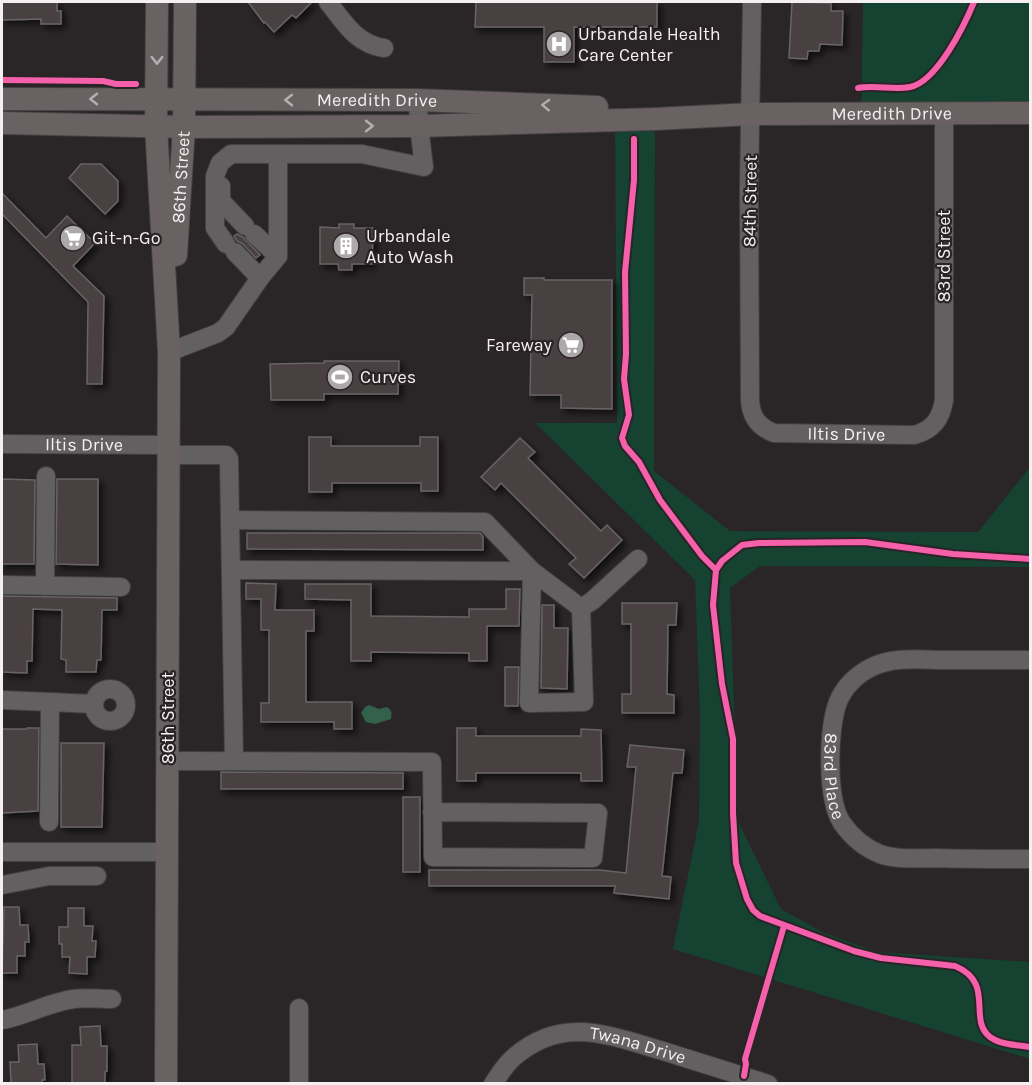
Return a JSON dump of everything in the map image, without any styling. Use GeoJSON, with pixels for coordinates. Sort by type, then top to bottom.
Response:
{"type":"FeatureCollection","features":[{"type":"Feature","properties":{"kind":"main road","name":"86th Street"},"geometry":{"type":"LineString","coordinates":[[157,2],[156,126],[169,352],[166,1083]]}},
{"type":"Feature","properties":{"kind":"main road","name":"86th Street"},"geometry":{"type":"LineString","coordinates":[[169,352],[184,127],[185,2]]}},
{"type":"Feature","properties":{"kind":"main road","name":"Meredith Drive"},"geometry":{"type":"LineString","coordinates":[[2,99],[418,100],[752,114]]}},
{"type":"Feature","properties":{"kind":"main road","name":"Meredith Drive"},"geometry":{"type":"LineString","coordinates":[[2,123],[184,127],[419,126],[752,114],[1030,113]]}},
{"type":"Feature","properties":{"kind":"street"},"geometry":{"type":"LineString","coordinates":[[328,2],[362,40],[371,46],[384,48]]}},
{"type":"Feature","properties":{"kind":"street","name":"84th Street"},"geometry":{"type":"LineString","coordinates":[[750,400],[749,189],[752,2]]}},
{"type":"Feature","properties":{"kind":"street"},"geometry":{"type":"LineString","coordinates":[[260,278],[215,228],[215,176],[220,163],[231,154],[362,154],[424,167],[418,100]]}},
{"type":"Feature","properties":{"kind":"street","name":"83rd Street"},"geometry":{"type":"LineString","coordinates":[[944,113],[944,400]]}},
{"type":"Feature","properties":{"kind":"street"},"geometry":{"type":"LineString","coordinates":[[169,352],[218,333],[226,327],[278,256],[278,154]]}},
{"type":"Feature","properties":{"kind":"street"},"geometry":{"type":"LineString","coordinates":[[220,163],[221,201],[278,256]]}},
{"type":"Feature","properties":{"kind":"street","name":"Iltis Drive"},"geometry":{"type":"LineString","coordinates":[[750,400],[756,421],[765,430],[774,433],[914,435],[924,432],[935,424],[942,412],[944,400]]}},
{"type":"Feature","properties":{"kind":"street","name":"Iltis Drive"},"geometry":{"type":"LineString","coordinates":[[2,444],[169,450],[226,455],[229,459],[230,470],[231,520]]}},
{"type":"Feature","properties":{"kind":"street"},"geometry":{"type":"LineString","coordinates":[[45,586],[46,476]]}},
{"type":"Feature","properties":{"kind":"street"},"geometry":{"type":"LineString","coordinates":[[234,761],[231,520],[484,522],[532,571],[581,608]]}},
{"type":"Feature","properties":{"kind":"street"},"geometry":{"type":"LineString","coordinates":[[581,608],[592,601],[638,559]]}},
{"type":"Feature","properties":{"kind":"street"},"geometry":{"type":"LineString","coordinates":[[231,570],[532,571]]}},
{"type":"Feature","properties":{"kind":"street"},"geometry":{"type":"LineString","coordinates":[[532,571],[529,703],[584,702],[581,608]]}},
{"type":"Feature","properties":{"kind":"street"},"geometry":{"type":"LineString","coordinates":[[2,585],[121,587]]}},
{"type":"Feature","properties":{"kind":"street","name":"83rd Place"},"geometry":{"type":"LineString","coordinates":[[1030,660],[908,660],[886,662],[871,668],[857,676],[838,701],[832,724],[831,750],[832,792],[835,808],[841,822],[856,839],[867,847],[882,855],[906,858],[1030,859]]}},
{"type":"Feature","properties":{"kind":"street"},"geometry":{"type":"LineString","coordinates":[[2,700],[93,704]]}},
{"type":"Feature","properties":{"kind":"street"},"geometry":{"type":"LineString","coordinates":[[49,822],[50,702]]}},
{"type":"Feature","properties":{"kind":"street"},"geometry":{"type":"LineString","coordinates":[[168,761],[432,762],[432,812],[433,857],[593,858],[598,813],[432,812]]}},
{"type":"Feature","properties":{"kind":"street"},"geometry":{"type":"LineString","coordinates":[[2,852],[167,852]]}},
{"type":"Feature","properties":{"kind":"street"},"geometry":{"type":"LineString","coordinates":[[2,885],[49,876],[96,876]]}},
{"type":"Feature","properties":{"kind":"street"},"geometry":{"type":"LineString","coordinates":[[2,1020],[73,999],[112,999]]}},
{"type":"Feature","properties":{"kind":"street"},"geometry":{"type":"LineString","coordinates":[[299,1083],[300,1008]]}},
{"type":"Feature","properties":{"kind":"street","name":"Twana Drive"},"geometry":{"type":"LineString","coordinates":[[493,1083],[513,1058],[536,1041],[555,1034],[576,1031],[606,1034],[768,1083]]}},
{"type":"Feature","properties":{"kind":"shaded area"},"geometry":{"type":"Polygon","coordinates":[[[863,2],[1030,2],[1030,113],[861,112],[863,2]]]}},
{"type":"Feature","properties":{"kind":"shaded area"},"geometry":{"type":"Polygon","coordinates":[[[655,119],[654,471],[730,531],[978,532],[1030,467],[1030,567],[760,566],[730,588],[738,821],[781,909],[824,933],[877,952],[1030,962],[1030,1059],[673,949],[699,821],[700,715],[695,580],[535,423],[617,423],[615,120],[655,119]]]}},
{"type":"Feature","properties":{"kind":"shaded area"},"geometry":{"type":"Polygon","coordinates":[[[369,705],[379,709],[387,707],[391,712],[391,719],[375,724],[366,722],[361,713],[369,705]]]}},
{"type":"Feature","properties":{"kind":"building"},"geometry":{"type":"Polygon","coordinates":[[[2,2],[57,2],[57,11],[61,11],[61,24],[41,24],[41,19],[2,20],[2,2]]]}},
{"type":"Feature","properties":{"kind":"building"},"geometry":{"type":"Polygon","coordinates":[[[248,2],[312,2],[296,18],[292,15],[274,32],[248,2]]]}},
{"type":"Feature","properties":{"kind":"building","name":"Urbandale Health Care Center"},"geometry":{"type":"Polygon","coordinates":[[[476,2],[657,2],[657,27],[574,27],[574,62],[544,62],[544,27],[475,27],[476,2]]]}},
{"type":"Feature","properties":{"kind":"building"},"geometry":{"type":"Polygon","coordinates":[[[792,2],[831,3],[831,11],[843,11],[842,45],[820,44],[819,51],[808,51],[807,59],[789,58],[792,2]]]}},
{"type":"Feature","properties":{"kind":"building"},"geometry":{"type":"Polygon","coordinates":[[[81,164],[101,164],[118,181],[118,201],[105,214],[69,178],[81,164]]]}},
{"type":"Feature","properties":{"kind":"building"},"geometry":{"type":"Polygon","coordinates":[[[2,193],[46,238],[67,216],[95,243],[73,266],[104,296],[102,384],[87,384],[88,302],[2,214],[2,193]]]}},
{"type":"Feature","properties":{"kind":"building","name":"Urbandale Auto Wash"},"geometry":{"type":"Polygon","coordinates":[[[339,224],[354,224],[354,228],[373,228],[372,264],[352,264],[352,270],[339,270],[338,264],[320,264],[320,227],[339,228],[339,224]]]}},
{"type":"Feature","properties":{"kind":"building"},"geometry":{"type":"Polygon","coordinates":[[[237,234],[243,237],[260,255],[256,258],[237,241],[234,236],[237,234]]]}},
{"type":"Feature","properties":{"kind":"building","name":"Fareway"},"geometry":{"type":"Polygon","coordinates":[[[524,278],[612,280],[612,409],[561,408],[561,395],[530,395],[532,295],[524,295],[524,278]]]}},
{"type":"Feature","properties":{"kind":"building"},"geometry":{"type":"Polygon","coordinates":[[[324,361],[399,361],[398,394],[324,394],[324,400],[271,400],[270,364],[324,363],[324,361]]]}},
{"type":"Feature","properties":{"kind":"building"},"geometry":{"type":"Polygon","coordinates":[[[309,437],[331,437],[331,446],[420,446],[420,437],[438,437],[438,491],[421,491],[421,483],[332,483],[332,492],[309,492],[309,437]]]}},
{"type":"Feature","properties":{"kind":"building"},"geometry":{"type":"Polygon","coordinates":[[[520,438],[535,452],[528,458],[601,531],[607,525],[622,540],[584,578],[569,564],[576,558],[501,483],[495,490],[481,477],[520,438]]]}},
{"type":"Feature","properties":{"kind":"building"},"geometry":{"type":"Polygon","coordinates":[[[2,479],[35,480],[34,564],[2,564],[2,479]]]}},
{"type":"Feature","properties":{"kind":"building"},"geometry":{"type":"Polygon","coordinates":[[[57,479],[98,479],[98,565],[56,564],[57,479]]]}},
{"type":"Feature","properties":{"kind":"building"},"geometry":{"type":"Polygon","coordinates":[[[247,533],[480,533],[483,537],[483,550],[247,549],[247,533]]]}},
{"type":"Feature","properties":{"kind":"building"},"geometry":{"type":"Polygon","coordinates":[[[246,583],[276,584],[275,610],[314,610],[314,631],[306,631],[306,702],[352,702],[352,729],[334,729],[334,722],[261,722],[261,703],[269,703],[269,630],[261,630],[261,599],[246,599],[246,583]]]}},
{"type":"Feature","properties":{"kind":"building"},"geometry":{"type":"Polygon","coordinates":[[[305,584],[371,584],[371,616],[469,617],[469,609],[506,609],[506,589],[520,589],[519,626],[487,626],[487,661],[469,661],[469,653],[371,652],[371,661],[351,661],[351,600],[305,599],[305,584]]]}},
{"type":"Feature","properties":{"kind":"building"},"geometry":{"type":"Polygon","coordinates":[[[2,596],[117,598],[117,610],[102,610],[101,660],[97,660],[96,672],[66,672],[66,660],[61,659],[62,610],[33,609],[32,661],[27,661],[27,673],[2,672],[2,596]]]}},
{"type":"Feature","properties":{"kind":"building"},"geometry":{"type":"Polygon","coordinates":[[[622,603],[677,603],[676,625],[668,625],[667,694],[674,695],[674,713],[622,713],[622,694],[631,694],[631,624],[622,624],[622,603]]]}},
{"type":"Feature","properties":{"kind":"building"},"geometry":{"type":"Polygon","coordinates":[[[542,605],[554,605],[554,628],[568,628],[567,689],[541,688],[542,605]]]}},
{"type":"Feature","properties":{"kind":"building"},"geometry":{"type":"Polygon","coordinates":[[[505,667],[519,667],[518,706],[505,706],[505,667]]]}},
{"type":"Feature","properties":{"kind":"building"},"geometry":{"type":"Polygon","coordinates":[[[39,728],[38,811],[2,813],[2,729],[39,728]]]}},
{"type":"Feature","properties":{"kind":"building"},"geometry":{"type":"Polygon","coordinates":[[[457,728],[476,728],[476,736],[581,736],[581,729],[601,730],[602,781],[581,781],[581,773],[476,773],[476,781],[457,781],[457,728]]]}},
{"type":"Feature","properties":{"kind":"building"},"geometry":{"type":"Polygon","coordinates":[[[61,743],[104,743],[102,827],[61,827],[61,743]]]}},
{"type":"Feature","properties":{"kind":"building"},"geometry":{"type":"Polygon","coordinates":[[[630,745],[684,750],[682,773],[673,773],[662,876],[671,877],[669,899],[614,893],[615,886],[429,886],[429,870],[600,870],[626,873],[636,767],[627,767],[630,745]]]}},
{"type":"Feature","properties":{"kind":"building"},"geometry":{"type":"Polygon","coordinates":[[[221,772],[403,773],[403,789],[221,789],[221,772]]]}},
{"type":"Feature","properties":{"kind":"building"},"geometry":{"type":"Polygon","coordinates":[[[403,797],[420,797],[420,872],[403,872],[403,797]]]}},
{"type":"Feature","properties":{"kind":"building"},"geometry":{"type":"Polygon","coordinates":[[[4,907],[19,907],[20,925],[28,925],[29,942],[25,942],[25,956],[17,956],[17,973],[2,973],[4,907]]]}},
{"type":"Feature","properties":{"kind":"building"},"geometry":{"type":"Polygon","coordinates":[[[68,908],[84,908],[84,926],[93,926],[92,941],[96,941],[95,957],[87,957],[87,974],[69,973],[70,957],[62,957],[59,927],[68,927],[68,908]]]}},
{"type":"Feature","properties":{"kind":"building"},"geometry":{"type":"Polygon","coordinates":[[[100,1026],[101,1046],[107,1046],[105,1083],[72,1083],[72,1045],[81,1045],[80,1027],[100,1026]]]}},
{"type":"Feature","properties":{"kind":"building"},"geometry":{"type":"Polygon","coordinates":[[[37,1044],[38,1064],[44,1064],[45,1080],[42,1080],[42,1083],[11,1083],[10,1062],[19,1062],[18,1045],[37,1044]]]}},
{"type":"Feature","properties":{"kind":"cycle path"},"geometry":{"type":"LineString","coordinates":[[858,88],[904,88],[920,83],[940,64],[949,51],[974,2]]}},
{"type":"Feature","properties":{"kind":"cycle path"},"geometry":{"type":"LineString","coordinates":[[2,80],[103,81],[116,84],[136,84]]}},
{"type":"Feature","properties":{"kind":"cycle path"},"geometry":{"type":"LineString","coordinates":[[634,139],[634,180],[625,272],[624,379],[629,415],[622,438],[625,446],[639,462],[660,500],[702,556],[716,570]]}},
{"type":"Feature","properties":{"kind":"cycle path"},"geometry":{"type":"LineString","coordinates":[[1030,559],[953,554],[865,542],[742,545],[722,561],[716,570],[713,605],[722,684],[733,739],[736,863],[747,899],[753,910],[760,916],[854,951],[881,958],[955,966],[967,973],[975,982],[981,1021],[990,1037],[1004,1043],[1030,1047]]}},
{"type":"Feature","properties":{"kind":"cycle path"},"geometry":{"type":"LineString","coordinates":[[744,1076],[745,1059],[784,926]]}},
{"type":"Feature","properties":{"kind":"place","name":"Urbandale Health Care Center"},"geometry":{"type":"Point","coordinates":[559,44]}},
{"type":"Feature","properties":{"kind":"place","name":"Git-n-Go"},"geometry":{"type":"Point","coordinates":[73,238]}},
{"type":"Feature","properties":{"kind":"place","name":"Urbandale Auto Wash"},"geometry":{"type":"Point","coordinates":[346,246]}},
{"type":"Feature","properties":{"kind":"place","name":"Fareway"},"geometry":{"type":"Point","coordinates":[571,345]}},
{"type":"Feature","properties":{"kind":"place","name":"Curves"},"geometry":{"type":"Point","coordinates":[340,377]}}]}
